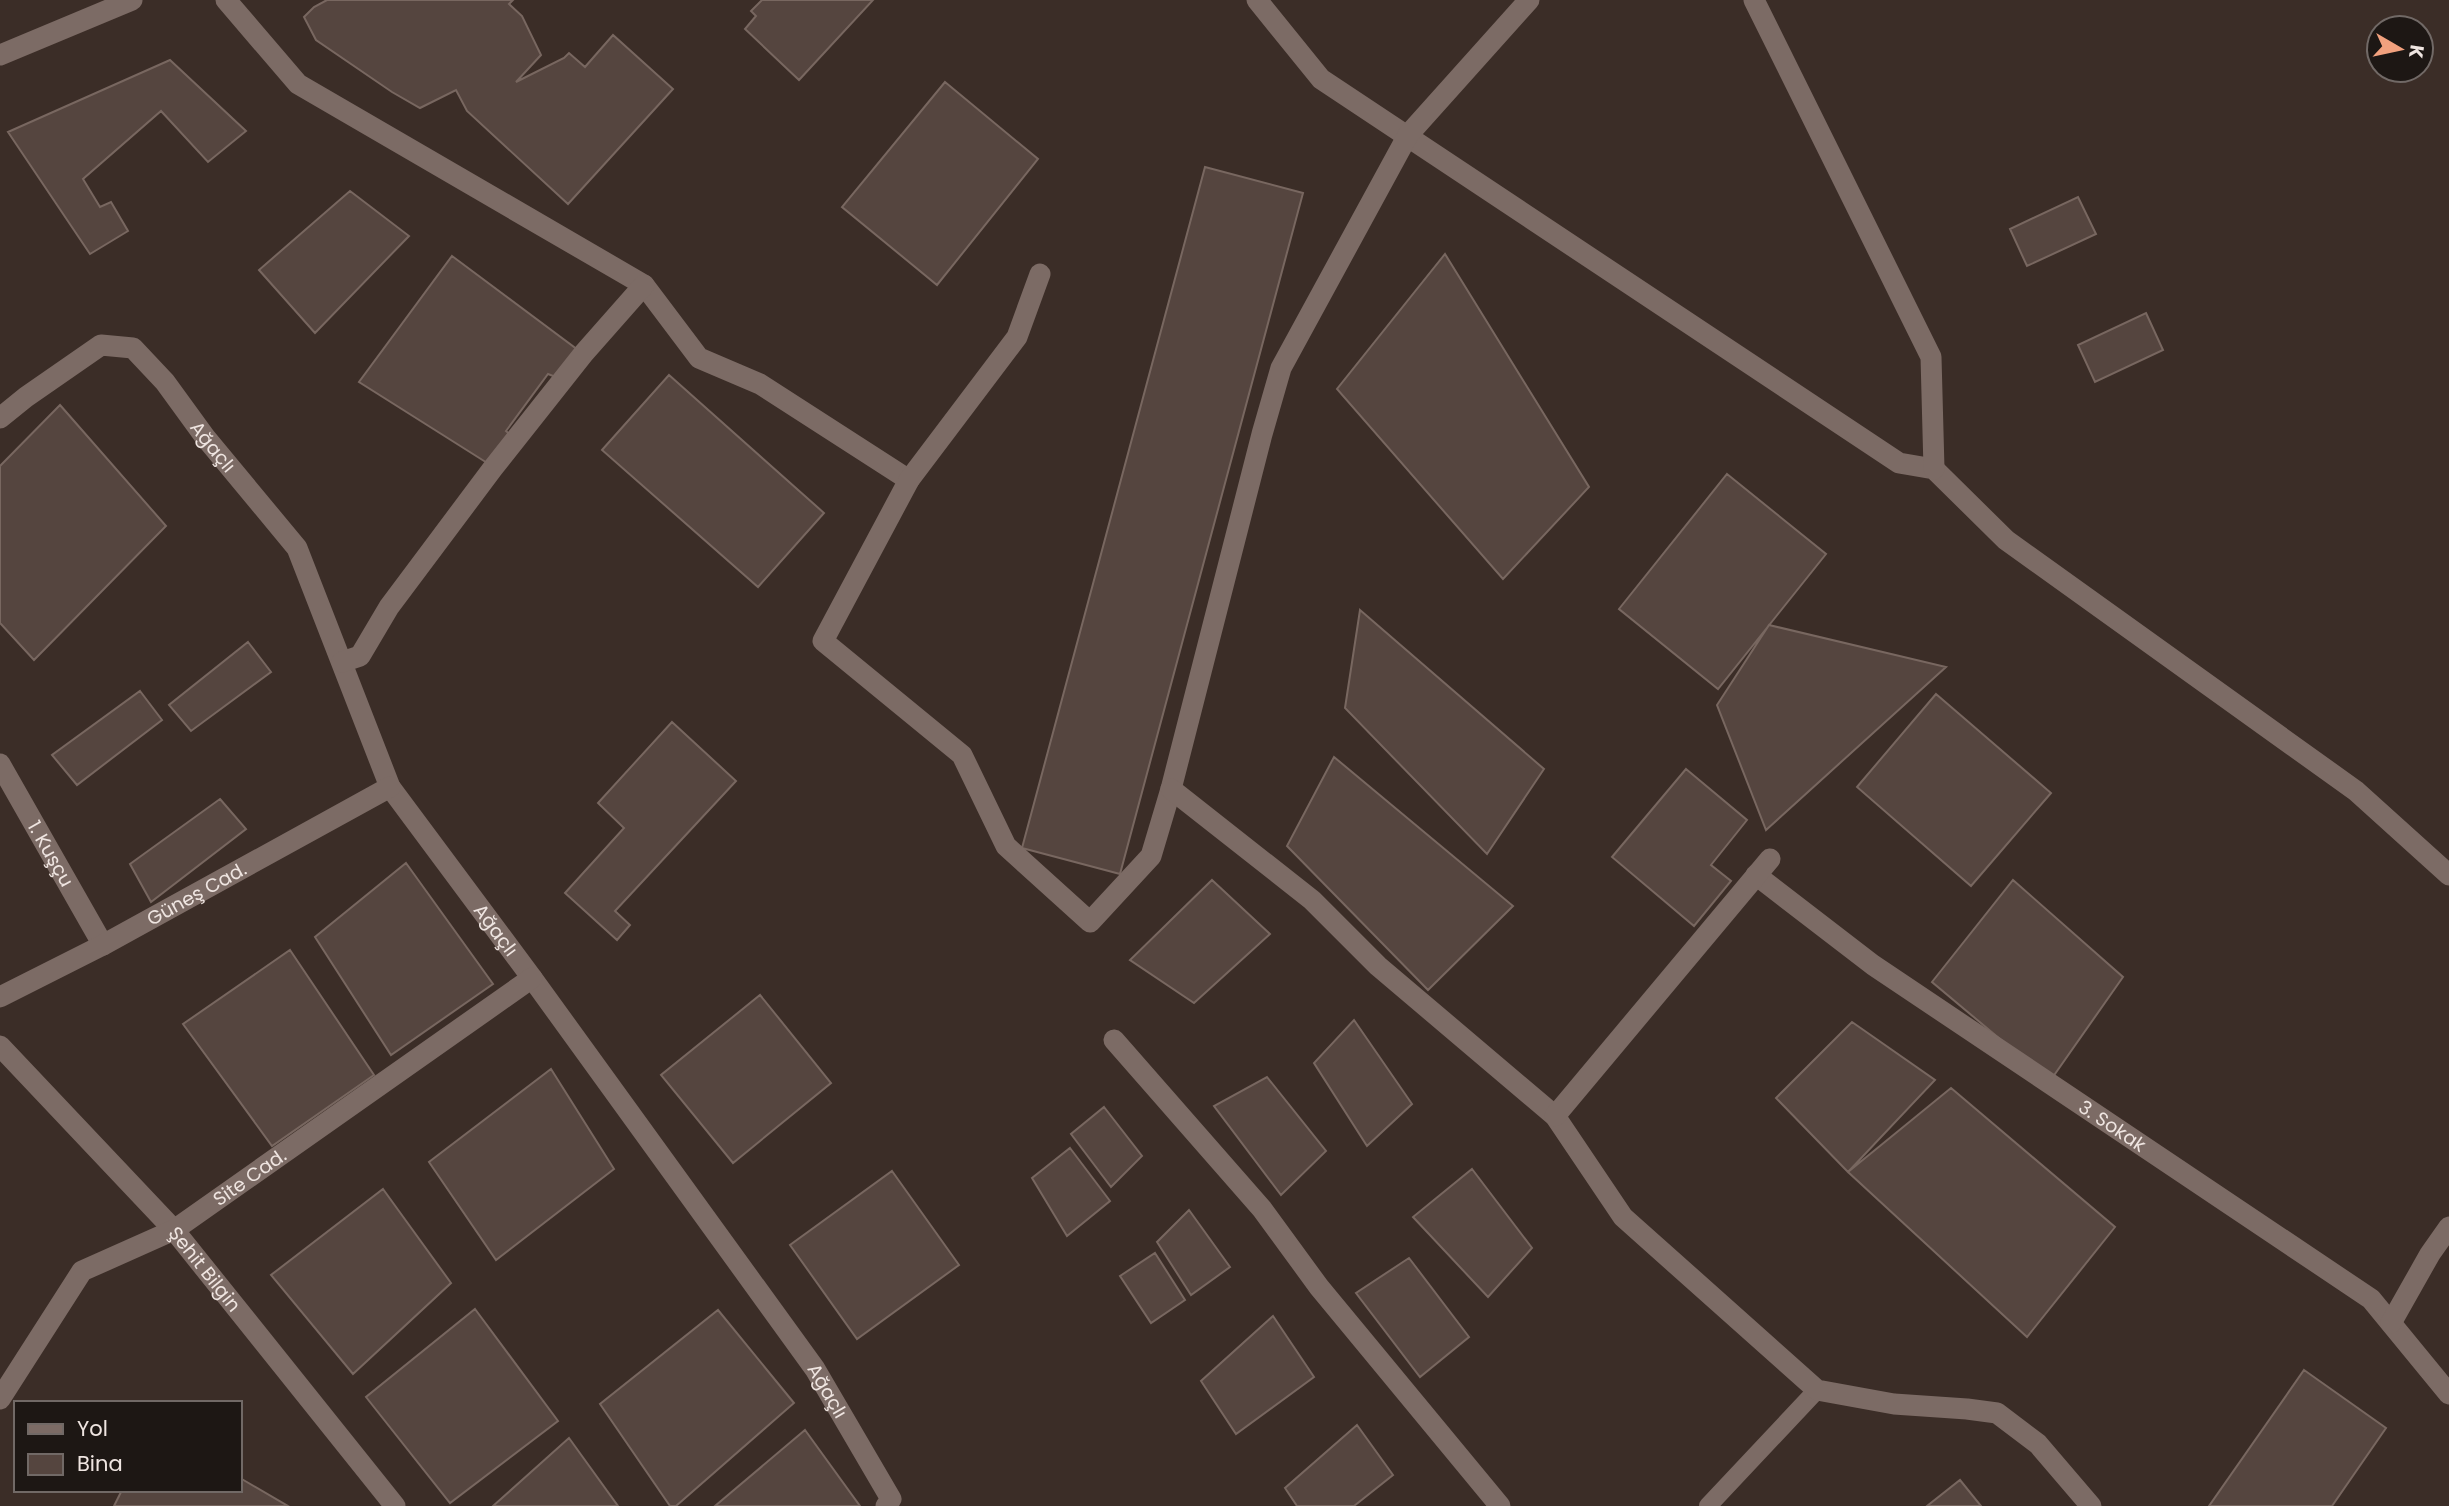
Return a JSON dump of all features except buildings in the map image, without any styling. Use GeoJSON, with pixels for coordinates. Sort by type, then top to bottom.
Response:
{"type":"FeatureCollection","features":[{"type":"Feature","properties":{"kind":"street"},"geometry":{"type":"LineString","coordinates":[[0,55],[132,0]]}},
{"type":"Feature","properties":{"kind":"street"},"geometry":{"type":"LineString","coordinates":[[226,0],[298,84],[644,285],[699,358],[760,384],[909,480]]}},
{"type":"Feature","properties":{"kind":"street"},"geometry":{"type":"LineString","coordinates":[[1257,0],[1321,79],[1899,463],[1934,469],[2006,540],[2356,791],[2449,875]]}},
{"type":"Feature","properties":{"kind":"street"},"geometry":{"type":"LineString","coordinates":[[1040,274],[1017,337],[909,480],[823,641],[962,755],[1006,846],[1090,922],[1151,856],[1281,368],[1408,135],[1529,0]]}},
{"type":"Feature","properties":{"kind":"street"},"geometry":{"type":"LineString","coordinates":[[1754,0],[1931,357],[1934,469]]}},
{"type":"Feature","properties":{"kind":"street"},"geometry":{"type":"LineString","coordinates":[[342,663],[360,656],[389,607],[493,468],[584,353],[644,285]]}},
{"type":"Feature","properties":{"kind":"street","name":"Ağaçlı"},"geometry":{"type":"LineString","coordinates":[[0,418],[101,345],[133,348],[165,382],[205,437],[297,548],[390,788],[532,978],[815,1369],[888,1503]]}},
{"type":"Feature","properties":{"kind":"street","name":"1. Kuşçu"},"geometry":{"type":"LineString","coordinates":[[0,764],[103,945]]}},
{"type":"Feature","properties":{"kind":"street","name":"Güneş Cad."},"geometry":{"type":"LineString","coordinates":[[0,997],[103,945],[390,788]]}},
{"type":"Feature","properties":{"kind":"street"},"geometry":{"type":"LineString","coordinates":[[1171,789],[1312,900],[1378,966],[1555,1116],[1623,1217],[1818,1390],[1894,1404],[1997,1413],[2038,1444],[2091,1506]]}},
{"type":"Feature","properties":{"kind":"street","name":"3. Sokak"},"geometry":{"type":"LineString","coordinates":[[1555,1116],[1763,867],[1873,965],[2371,1299],[2449,1394]]}},
{"type":"Feature","properties":{"kind":"street","name":"Site Cad."},"geometry":{"type":"LineString","coordinates":[[0,1399],[82,1271],[174,1230],[532,978]]}},
{"type":"Feature","properties":{"kind":"street"},"geometry":{"type":"LineString","coordinates":[[1114,1040],[1262,1209],[1319,1287],[1500,1506]]}},
{"type":"Feature","properties":{"kind":"street","name":"Şehit Bilgin"},"geometry":{"type":"LineString","coordinates":[[0,1046],[174,1230],[395,1506]]}},
{"type":"Feature","properties":{"kind":"street"},"geometry":{"type":"LineString","coordinates":[[2391,1323],[2430,1254],[2449,1227]]}},
{"type":"Feature","properties":{"kind":"lane"},"geometry":{"type":"LineString","coordinates":[[1708,1506],[1818,1390]]}}]}
